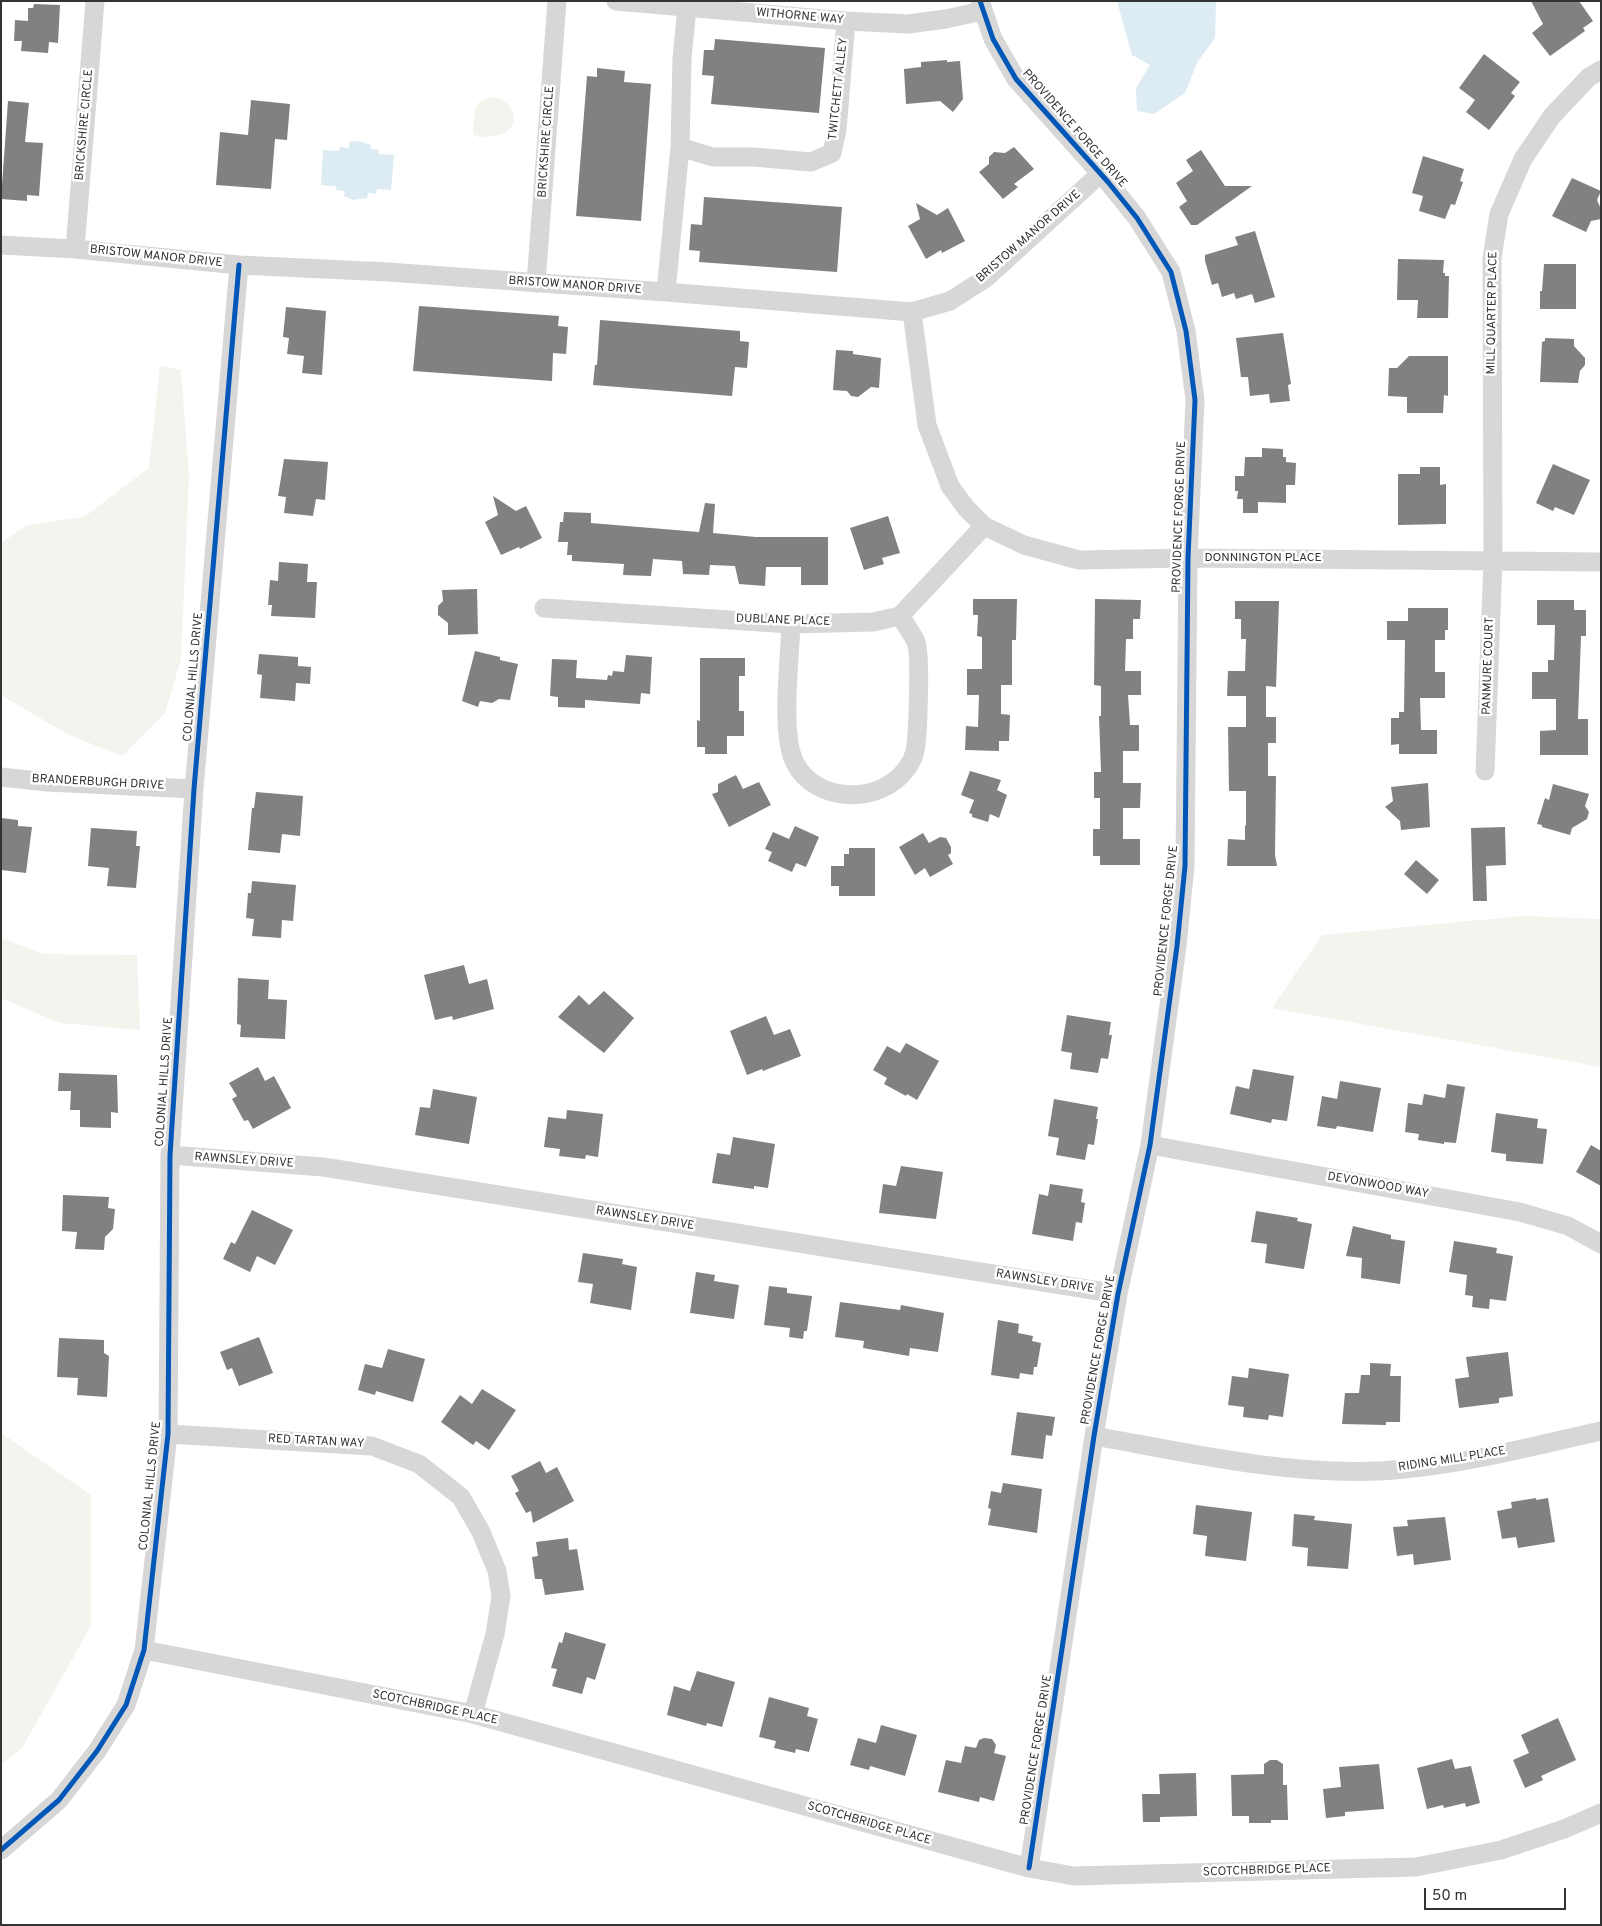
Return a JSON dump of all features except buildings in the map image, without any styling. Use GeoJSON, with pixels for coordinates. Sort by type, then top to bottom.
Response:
{"type":"FeatureCollection","features":[{"type":"Feature","properties":{"kind":"street","name":"BRICKSHIRE CIRCLE"},"geometry":{"type":"LineString","coordinates":[[75,249],[95,1]]}},
{"type":"Feature","properties":{"kind":"street","name":"BRICKSHIRE CIRCLE"},"geometry":{"type":"LineString","coordinates":[[536,284],[557,1]]}},
{"type":"Feature","properties":{"kind":"street","name":"WITHORNE WAY"},"geometry":{"type":"LineString","coordinates":[[616,1],[846,21],[908,24],[946,19],[981,6]]}},
{"type":"Feature","properties":{"kind":"street","name":"PROVIDENCE FORGE DRIVE"},"geometry":{"type":"LineString","coordinates":[[981,6],[993,39],[1016,79],[1137,218],[1171,272],[1186,331],[1195,400],[1188,558],[1185,866],[1177,946],[1150,1145],[1118,1294],[1094,1436],[1029,1868]]}},
{"type":"Feature","properties":{"kind":"street"},"geometry":{"type":"LineString","coordinates":[[666,292],[680,148],[682,59],[687,7]]}},
{"type":"Feature","properties":{"kind":"street","name":"TWITCHETT ALLEY"},"geometry":{"type":"LineString","coordinates":[[680,148],[713,157],[754,157],[810,162],[832,152],[837,130],[846,21]]}},
{"type":"Feature","properties":{"kind":"street","name":"MILL QUARTER PLACE"},"geometry":{"type":"LineString","coordinates":[[1493,561],[1492,258],[1499,214],[1523,160],[1552,116],[1589,78],[1601,70]]}},
{"type":"Feature","properties":{"kind":"street","name":"BRISTOW MANOR DRIVE"},"geometry":{"type":"LineString","coordinates":[[1,245],[75,249],[239,264],[388,272],[666,292],[912,312],[950,301],[986,278],[1100,174]]}},
{"type":"Feature","properties":{"kind":"street","name":"COLONIAL HILLS DRIVE"},"geometry":{"type":"LineString","coordinates":[[1,1850],[59,1800],[97,1751],[126,1705],[144,1650],[168,1434],[170,1156],[194,789],[239,264]]}},
{"type":"Feature","properties":{"kind":"street","name":"DONNINGTON PLACE"},"geometry":{"type":"LineString","coordinates":[[912,312],[927,426],[950,486],[966,508],[984,526],[1024,545],[1079,560],[1188,558],[1601,562]]}},
{"type":"Feature","properties":{"kind":"street"},"geometry":{"type":"LineString","coordinates":[[791,624],[787,738],[794,763],[809,781],[822,789],[839,794],[864,794],[888,786],[906,769],[915,752],[918,692],[917,643],[900,616],[984,526]]}},
{"type":"Feature","properties":{"kind":"street","name":"PANMURE COURT"},"geometry":{"type":"LineString","coordinates":[[1485,771],[1493,561]]}},
{"type":"Feature","properties":{"kind":"street","name":"DUBLANE PLACE"},"geometry":{"type":"LineString","coordinates":[[544,608],[791,624],[873,622],[900,616]]}},
{"type":"Feature","properties":{"kind":"street","name":"BRANDERBURGH DRIVE"},"geometry":{"type":"LineString","coordinates":[[1,777],[47,782],[194,789]]}},
{"type":"Feature","properties":{"kind":"street","name":"DEVONWOOD WAY"},"geometry":{"type":"LineString","coordinates":[[1150,1145],[1520,1212],[1568,1226],[1601,1244]]}},
{"type":"Feature","properties":{"kind":"street","name":"RAWNSLEY DRIVE"},"geometry":{"type":"LineString","coordinates":[[170,1156],[323,1167],[1118,1294]]}},
{"type":"Feature","properties":{"kind":"street","name":"RIDING MILL PLACE"},"geometry":{"type":"LineString","coordinates":[[1094,1436],[1258,1465],[1313,1471],[1380,1471],[1435,1465],[1601,1431]]}},
{"type":"Feature","properties":{"kind":"street","name":"RED TARTAN WAY"},"geometry":{"type":"LineString","coordinates":[[168,1434],[372,1446],[419,1464],[461,1497],[481,1532],[497,1571],[501,1596],[495,1634],[473,1714]]}},
{"type":"Feature","properties":{"kind":"street","name":"SCOTCHBRIDGE PLACE"},"geometry":{"type":"LineString","coordinates":[[144,1650],[473,1714],[1029,1868],[1074,1876],[1416,1867],[1501,1850],[1564,1829],[1601,1813]]}},
{"type":"Feature","properties":{"kind":"shaded area"},"geometry":{"type":"Polygon","coordinates":[[[1117,1],[1216,1],[1215,38],[1198,61],[1185,93],[1154,114],[1137,111],[1136,88],[1150,65],[1132,55],[1117,1]]]}},
{"type":"Feature","properties":{"kind":"shaded area"},"geometry":{"type":"Polygon","coordinates":[[[491,97],[498,98],[509,105],[514,116],[514,122],[504,133],[479,137],[473,133],[475,110],[480,101],[491,97]]]}},
{"type":"Feature","properties":{"kind":"shaded area"},"geometry":{"type":"Polygon","coordinates":[[[359,141],[371,145],[371,149],[379,150],[379,154],[394,155],[391,190],[377,189],[376,194],[368,193],[367,198],[353,200],[344,196],[345,191],[336,190],[336,186],[321,185],[323,150],[339,151],[340,147],[349,148],[349,142],[359,141]]]}},
{"type":"Feature","properties":{"kind":"shaded area"},"geometry":{"type":"Polygon","coordinates":[[[160,366],[181,370],[189,476],[181,659],[165,713],[122,756],[69,735],[6,698],[1,693],[1,543],[27,525],[84,517],[149,468],[160,366]]]}},
{"type":"Feature","properties":{"kind":"shaded area"},"geometry":{"type":"Polygon","coordinates":[[[1522,916],[1601,919],[1601,1067],[1272,1008],[1322,935],[1522,916]]]}},
{"type":"Feature","properties":{"kind":"shaded area"},"geometry":{"type":"Polygon","coordinates":[[[1,938],[43,954],[137,955],[140,1030],[60,1023],[1,998],[1,938]]]}},
{"type":"Feature","properties":{"kind":"shaded area"},"geometry":{"type":"Polygon","coordinates":[[[1,1433],[91,1495],[91,1626],[22,1748],[1,1765],[1,1433]]]}},
{"type":"Feature","properties":{"kind":"cycle path"},"geometry":{"type":"LineString","coordinates":[[980,1],[993,39],[1016,79],[1108,182],[1137,218],[1171,272],[1186,331],[1195,400],[1188,558],[1185,866],[1177,946],[1150,1145],[1118,1294],[1094,1436],[1029,1868]]}},
{"type":"Feature","properties":{"kind":"cycle path"},"geometry":{"type":"LineString","coordinates":[[1,1850],[59,1800],[97,1751],[126,1705],[144,1650],[168,1434],[170,1155],[194,789],[239,265]]}}]}
